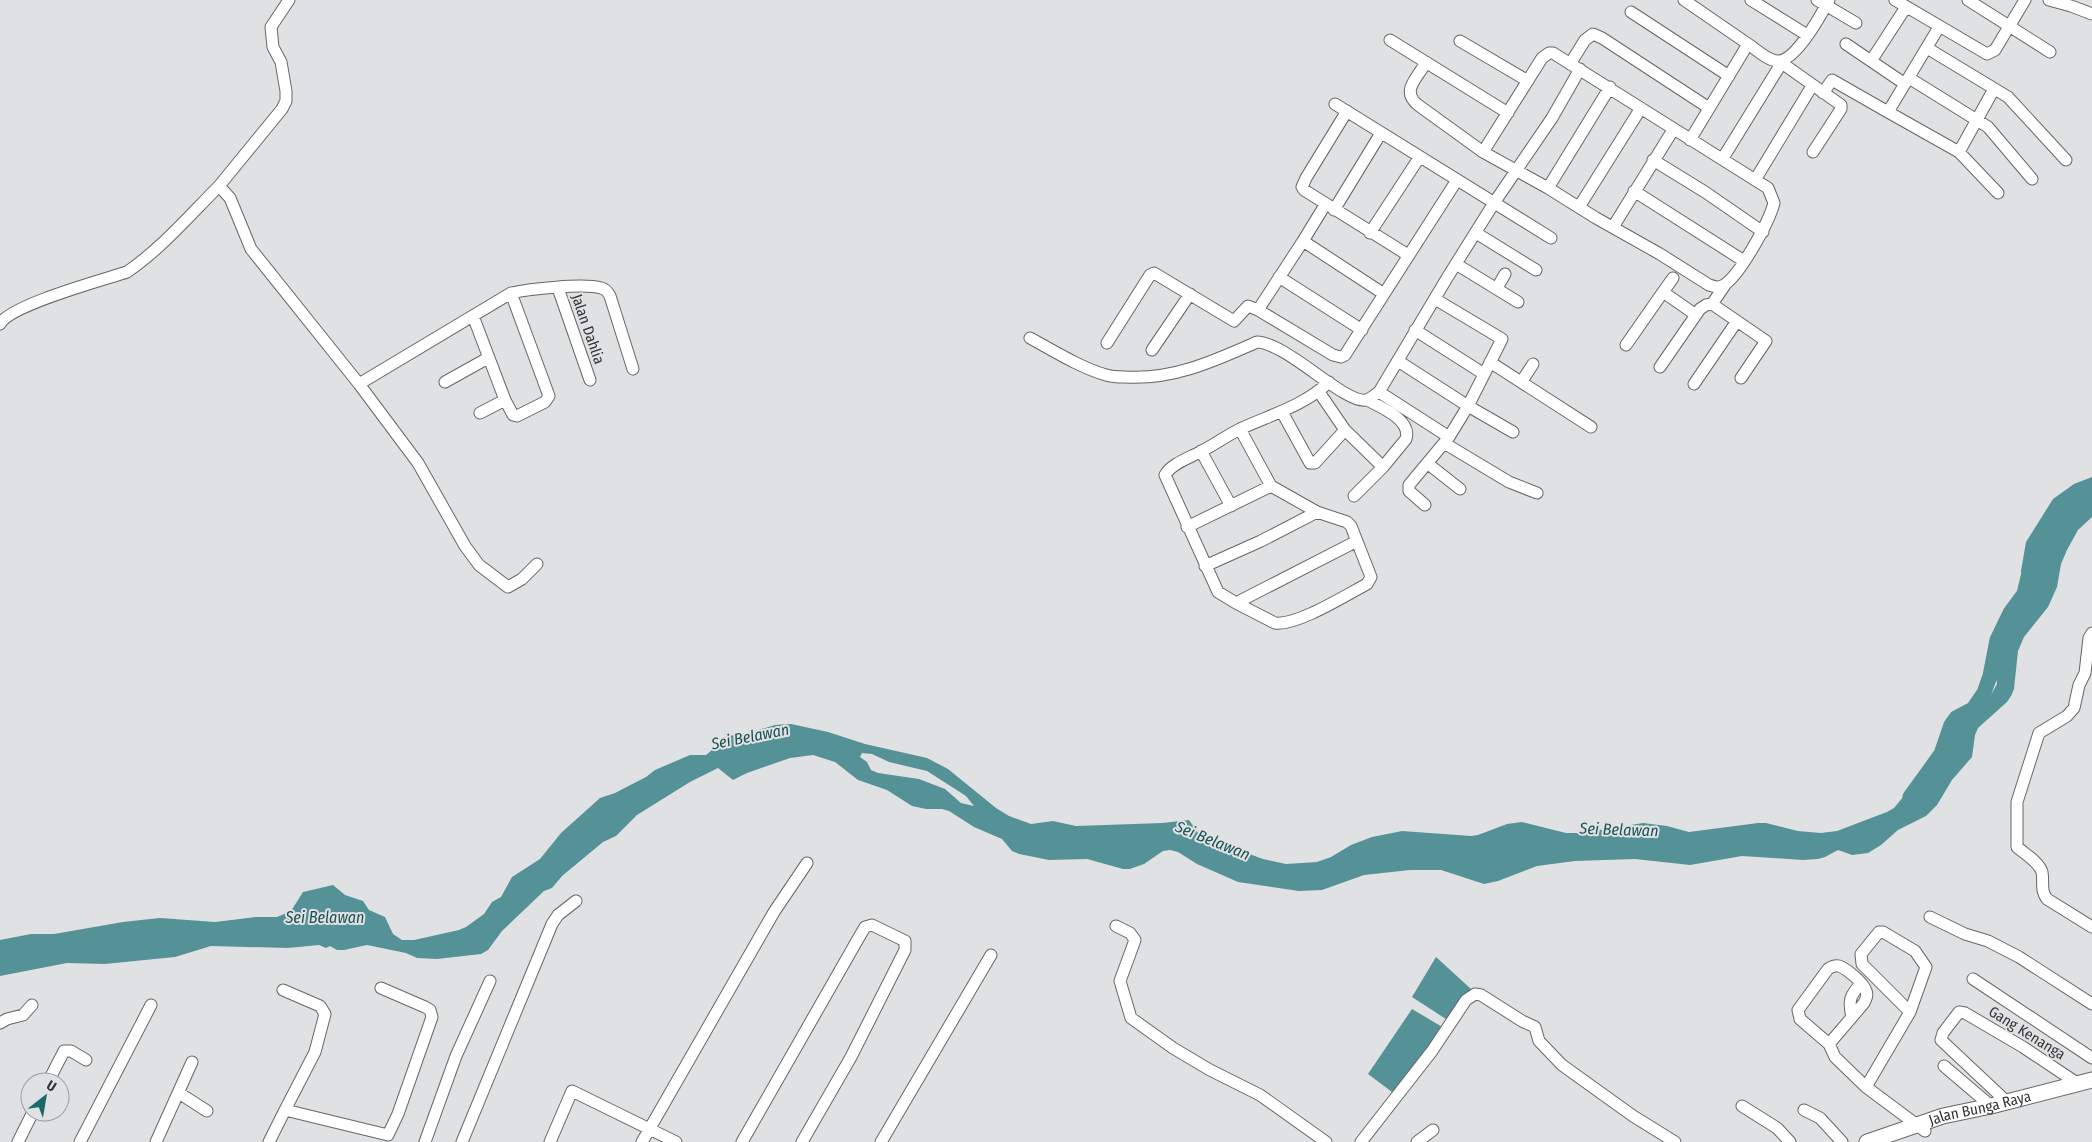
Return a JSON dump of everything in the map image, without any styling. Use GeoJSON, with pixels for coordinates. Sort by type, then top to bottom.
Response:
{"type":"FeatureCollection","features":[{"type":"Feature","properties":{"kind":"main road","name":"Jalan Bunga Raya"},"geometry":{"type":"LineString","coordinates":[[1891,1142],[1942,1116],[2087,1083]]}},
{"type":"Feature","properties":{"kind":"main road","name":"Jalan Bunga Raya"},"geometry":{"type":"LineString","coordinates":[[1868,1142],[2087,1083]]}},
{"type":"Feature","properties":{"kind":"street"},"geometry":{"type":"LineString","coordinates":[[0,324],[9,314],[30,304],[127,272],[141,262],[182,224],[219,186],[282,109],[286,101],[280,62],[273,47],[271,27],[289,0]]}},
{"type":"Feature","properties":{"kind":"street"},"geometry":{"type":"LineString","coordinates":[[1684,0],[1839,103],[1841,110],[1813,152]]}},
{"type":"Feature","properties":{"kind":"street"},"geometry":{"type":"LineString","coordinates":[[1751,0],[1807,36]]}},
{"type":"Feature","properties":{"kind":"street"},"geometry":{"type":"LineString","coordinates":[[1896,0],[1939,27],[1988,54],[1995,50],[2025,0]]}},
{"type":"Feature","properties":{"kind":"street"},"geometry":{"type":"LineString","coordinates":[[1968,0],[2050,52]]}},
{"type":"Feature","properties":{"kind":"street"},"geometry":{"type":"LineString","coordinates":[[2049,0],[2092,14]]}},
{"type":"Feature","properties":{"kind":"street"},"geometry":{"type":"LineString","coordinates":[[1723,158],[1780,62],[1793,55],[1807,36],[1824,2],[1856,23]]}},
{"type":"Feature","properties":{"kind":"street"},"geometry":{"type":"LineString","coordinates":[[1871,61],[1906,7]]}},
{"type":"Feature","properties":{"kind":"street"},"geometry":{"type":"LineString","coordinates":[[1631,12],[1729,76]]}},
{"type":"Feature","properties":{"kind":"street"},"geometry":{"type":"LineString","coordinates":[[1888,112],[1939,27]]}},
{"type":"Feature","properties":{"kind":"street"},"geometry":{"type":"LineString","coordinates":[[1367,400],[1379,392],[1494,203],[1552,118],[1586,40],[1593,34],[1709,108]]}},
{"type":"Feature","properties":{"kind":"street"},"geometry":{"type":"LineString","coordinates":[[1390,40],[1508,113]]}},
{"type":"Feature","properties":{"kind":"street"},"geometry":{"type":"LineString","coordinates":[[1460,41],[1528,81]]}},
{"type":"Feature","properties":{"kind":"street"},"geometry":{"type":"LineString","coordinates":[[1690,140],[1748,44]]}},
{"type":"Feature","properties":{"kind":"street"},"geometry":{"type":"LineString","coordinates":[[1846,44],[1871,61],[1992,131],[2032,178]]}},
{"type":"Feature","properties":{"kind":"street"},"geometry":{"type":"LineString","coordinates":[[1927,48],[2013,102],[2066,160]]}},
{"type":"Feature","properties":{"kind":"street"},"geometry":{"type":"LineString","coordinates":[[1483,152],[1542,58],[1549,52],[1610,87],[1673,130],[1723,158],[1768,188],[1774,203],[1763,232],[1712,304]]}},
{"type":"Feature","properties":{"kind":"street"},"geometry":{"type":"LineString","coordinates":[[1426,62],[1411,87],[1410,96],[1432,115],[1483,152],[1548,188],[1709,285],[1717,287],[1725,285]]}},
{"type":"Feature","properties":{"kind":"street"},"geometry":{"type":"LineString","coordinates":[[1823,93],[1832,80],[1959,152],[1998,193]]}},
{"type":"Feature","properties":{"kind":"street"},"geometry":{"type":"LineString","coordinates":[[1755,180],[1812,86]]}},
{"type":"Feature","properties":{"kind":"street"},"geometry":{"type":"LineString","coordinates":[[1548,188],[1610,87]]}},
{"type":"Feature","properties":{"kind":"street"},"geometry":{"type":"LineString","coordinates":[[1959,152],[1994,89]]}},
{"type":"Feature","properties":{"kind":"street"},"geometry":{"type":"LineString","coordinates":[[1335,104],[1419,158],[1551,238]]}},
{"type":"Feature","properties":{"kind":"street"},"geometry":{"type":"LineString","coordinates":[[1579,207],[1641,108]]}},
{"type":"Feature","properties":{"kind":"street"},"geometry":{"type":"LineString","coordinates":[[1347,111],[1302,187],[1305,192],[1408,255]]}},
{"type":"Feature","properties":{"kind":"street"},"geometry":{"type":"LineString","coordinates":[[1613,227],[1673,130]]}},
{"type":"Feature","properties":{"kind":"street"},"geometry":{"type":"LineString","coordinates":[[1258,310],[1302,241],[1329,207],[1381,132]]}},
{"type":"Feature","properties":{"kind":"street"},"geometry":{"type":"LineString","coordinates":[[1370,233],[1419,158]]}},
{"type":"Feature","properties":{"kind":"street"},"geometry":{"type":"LineString","coordinates":[[1653,160],[1705,192],[1763,232]]}},
{"type":"Feature","properties":{"kind":"street"},"geometry":{"type":"LineString","coordinates":[[1107,343],[1150,275],[1154,273],[1234,321],[1248,306],[1338,357],[1345,355],[1457,180]]}},
{"type":"Feature","properties":{"kind":"street"},"geometry":{"type":"LineString","coordinates":[[219,186],[234,207],[251,249],[359,384],[418,463],[465,546],[479,565],[508,587],[522,579],[537,564]]}},
{"type":"Feature","properties":{"kind":"street"},"geometry":{"type":"LineString","coordinates":[[1634,192],[1744,261]]}},
{"type":"Feature","properties":{"kind":"street"},"geometry":{"type":"LineString","coordinates":[[1476,233],[1536,270]]}},
{"type":"Feature","properties":{"kind":"street"},"geometry":{"type":"LineString","coordinates":[[1302,241],[1384,294]]}},
{"type":"Feature","properties":{"kind":"street"},"geometry":{"type":"LineString","coordinates":[[1456,264],[1518,302]]}},
{"type":"Feature","properties":{"kind":"street"},"geometry":{"type":"LineString","coordinates":[[1496,288],[1505,274]]}},
{"type":"Feature","properties":{"kind":"street"},"geometry":{"type":"LineString","coordinates":[[1279,277],[1362,330]]}},
{"type":"Feature","properties":{"kind":"street"},"geometry":{"type":"LineString","coordinates":[[1626,345],[1673,278]]}},
{"type":"Feature","properties":{"kind":"street"},"geometry":{"type":"LineString","coordinates":[[359,384],[511,293],[527,289],[583,286],[607,290],[634,369]]}},
{"type":"Feature","properties":{"kind":"street","name":"Jalan Dahlia"},"geometry":{"type":"LineString","coordinates":[[558,288],[590,380]]}},
{"type":"Feature","properties":{"kind":"street"},"geometry":{"type":"LineString","coordinates":[[1663,292],[1696,314]]}},
{"type":"Feature","properties":{"kind":"street"},"geometry":{"type":"LineString","coordinates":[[473,316],[510,411],[517,416],[545,402],[550,396],[511,293]]}},
{"type":"Feature","properties":{"kind":"street"},"geometry":{"type":"LineString","coordinates":[[1152,350],[1190,294]]}},
{"type":"Feature","properties":{"kind":"street"},"geometry":{"type":"LineString","coordinates":[[1425,505],[1408,488],[1447,440],[1468,406],[1502,340],[1435,299]]}},
{"type":"Feature","properties":{"kind":"street"},"geometry":{"type":"LineString","coordinates":[[1660,367],[1696,314],[1706,304],[1712,304],[1766,341],[1741,378]]}},
{"type":"Feature","properties":{"kind":"street"},"geometry":{"type":"LineString","coordinates":[[1694,384],[1736,321]]}},
{"type":"Feature","properties":{"kind":"street"},"geometry":{"type":"LineString","coordinates":[[1415,330],[1484,374]]}},
{"type":"Feature","properties":{"kind":"street"},"geometry":{"type":"LineString","coordinates":[[1030,338],[1063,356],[1108,376],[1142,378],[1164,376],[1214,362],[1257,342],[1263,342],[1287,354],[1360,400],[1367,400],[1394,416],[1406,429],[1408,434],[1406,440],[1354,496]]}},
{"type":"Feature","properties":{"kind":"street"},"geometry":{"type":"LineString","coordinates":[[445,382],[488,358]]}},
{"type":"Feature","properties":{"kind":"street"},"geometry":{"type":"LineString","coordinates":[[1398,361],[1468,406],[1513,432]]}},
{"type":"Feature","properties":{"kind":"street"},"geometry":{"type":"LineString","coordinates":[[1490,362],[1592,427]]}},
{"type":"Feature","properties":{"kind":"street"},"geometry":{"type":"LineString","coordinates":[[1522,381],[1532,364]]}},
{"type":"Feature","properties":{"kind":"street"},"geometry":{"type":"LineString","coordinates":[[1240,429],[1271,486],[1317,512],[1347,522],[1351,526],[1372,577],[1370,581],[1300,619],[1282,624],[1276,623],[1236,603],[1218,592],[1165,475],[1169,470],[1240,429],[1282,412],[1319,392],[1329,382]]}},
{"type":"Feature","properties":{"kind":"street"},"geometry":{"type":"LineString","coordinates":[[1319,392],[1345,430],[1382,467]]}},
{"type":"Feature","properties":{"kind":"street"},"geometry":{"type":"LineString","coordinates":[[1379,392],[1509,482],[1537,493]]}},
{"type":"Feature","properties":{"kind":"street"},"geometry":{"type":"LineString","coordinates":[[480,413],[505,400]]}},
{"type":"Feature","properties":{"kind":"street"},"geometry":{"type":"LineString","coordinates":[[1282,412],[1308,460],[1313,464],[1345,430]]}},
{"type":"Feature","properties":{"kind":"street"},"geometry":{"type":"LineString","coordinates":[[1201,451],[1232,506]]}},
{"type":"Feature","properties":{"kind":"street"},"geometry":{"type":"LineString","coordinates":[[1427,463],[1460,489]]}},
{"type":"Feature","properties":{"kind":"street"},"geometry":{"type":"LineString","coordinates":[[1187,526],[1271,486]]}},
{"type":"Feature","properties":{"kind":"street"},"geometry":{"type":"LineString","coordinates":[[1205,566],[1262,541],[1317,512]]}},
{"type":"Feature","properties":{"kind":"street"},"geometry":{"type":"LineString","coordinates":[[1236,603],[1357,540]]}},
{"type":"Feature","properties":{"kind":"street"},"geometry":{"type":"LineString","coordinates":[[2092,633],[2089,638],[2084,673],[2079,685],[2074,708],[2067,716],[2039,733],[2017,802],[2017,847],[2040,868],[2042,893],[2047,899],[2092,928]]}},
{"type":"Feature","properties":{"kind":"street"},"geometry":{"type":"LineString","coordinates":[[642,1142],[774,912],[807,863]]}},
{"type":"Feature","properties":{"kind":"street"},"geometry":{"type":"LineString","coordinates":[[462,1142],[552,924],[558,915],[576,901]]}},
{"type":"Feature","properties":{"kind":"street"},"geometry":{"type":"LineString","coordinates":[[1930,917],[1965,934],[1988,941],[2019,957],[2092,1004]]}},
{"type":"Feature","properties":{"kind":"street"},"geometry":{"type":"LineString","coordinates":[[742,1142],[865,927],[872,925],[905,941],[906,950],[851,1058],[802,1142]]}},
{"type":"Feature","properties":{"kind":"street"},"geometry":{"type":"LineString","coordinates":[[1116,926],[1130,933],[1135,940],[1120,981],[1131,1018],[1195,1061],[1260,1095],[1326,1142]]}},
{"type":"Feature","properties":{"kind":"street"},"geometry":{"type":"LineString","coordinates":[[1866,1087],[1910,1012],[1926,967],[1924,961],[1915,951],[1883,932],[1879,932],[1861,954],[1862,964],[1910,1012]]}},
{"type":"Feature","properties":{"kind":"street"},"geometry":{"type":"LineString","coordinates":[[881,1142],[991,955]]}},
{"type":"Feature","properties":{"kind":"street"},"geometry":{"type":"LineString","coordinates":[[1829,1044],[1867,997],[1866,990],[1861,984],[1845,970],[1833,966],[1828,969],[1798,1010],[1798,1015],[1803,1024],[1829,1044],[1835,1057],[1866,1087],[1921,1127]]}},
{"type":"Feature","properties":{"kind":"street"},"geometry":{"type":"LineString","coordinates":[[1973,979],[2092,1058]]}},
{"type":"Feature","properties":{"kind":"street"},"geometry":{"type":"LineString","coordinates":[[425,1142],[456,1056],[490,980]]}},
{"type":"Feature","properties":{"kind":"street"},"geometry":{"type":"LineString","coordinates":[[285,1110],[388,1135],[398,1114],[432,1017],[430,1010],[425,1007],[381,988]]}},
{"type":"Feature","properties":{"kind":"street"},"geometry":{"type":"LineString","coordinates":[[269,1142],[315,1052],[325,1014],[320,1006],[283,990]]}},
{"type":"Feature","properties":{"kind":"street"},"geometry":{"type":"LineString","coordinates":[[1360,1142],[1432,1051],[1466,1000],[1475,994],[1482,995],[1522,1021],[1535,1026],[1539,1040],[1562,1065],[1633,1116],[1675,1142]]}},
{"type":"Feature","properties":{"kind":"street"},"geometry":{"type":"LineString","coordinates":[[0,1023],[23,1015],[32,1005]]}},
{"type":"Feature","properties":{"kind":"street"},"geometry":{"type":"LineString","coordinates":[[80,1142],[150,1005]]}},
{"type":"Feature","properties":{"kind":"street","name":"Gang Kenanga"},"geometry":{"type":"LineString","coordinates":[[2007,1102],[1941,1040],[1943,1033],[1959,1012],[1965,1013],[2087,1083]]}},
{"type":"Feature","properties":{"kind":"street"},"geometry":{"type":"LineString","coordinates":[[53,1072],[64,1051],[71,1051],[86,1060]]}},
{"type":"Feature","properties":{"kind":"street"},"geometry":{"type":"LineString","coordinates":[[156,1142],[192,1062]]}},
{"type":"Feature","properties":{"kind":"street"},"geometry":{"type":"LineString","coordinates":[[1944,1066],[1991,1106]]}},
{"type":"Feature","properties":{"kind":"street"},"geometry":{"type":"LineString","coordinates":[[550,1142],[572,1091],[676,1142]]}},
{"type":"Feature","properties":{"kind":"street"},"geometry":{"type":"LineString","coordinates":[[179,1093],[207,1111]]}},
{"type":"Feature","properties":{"kind":"street"},"geometry":{"type":"LineString","coordinates":[[1742,1106],[1777,1128],[1790,1142]]}},
{"type":"Feature","properties":{"kind":"street"},"geometry":{"type":"LineString","coordinates":[[1804,1110],[1820,1118],[1842,1142]]}},
{"type":"Feature","properties":{"kind":"street"},"geometry":{"type":"LineString","coordinates":[[18,1142],[28,1122]]}},
{"type":"Feature","properties":{"kind":"street"},"geometry":{"type":"LineString","coordinates":[[1417,1142],[1433,1130]]}},
{"type":"Feature","properties":{"kind":"water","name":"Sei Belawan"},"geometry":{"type":"Polygon","coordinates":[[[2092,477],[2092,517],[2078,530],[2067,550],[2061,564],[2057,587],[2048,607],[2024,637],[2018,651],[2014,689],[2011,696],[2007,702],[1978,728],[1975,735],[1972,757],[1952,780],[1937,805],[1926,816],[1898,830],[1881,845],[1868,853],[1852,855],[1838,850],[1818,859],[1803,860],[1742,856],[1690,865],[1635,859],[1575,861],[1537,866],[1498,881],[1484,884],[1441,870],[1410,870],[1364,875],[1322,890],[1299,891],[1238,882],[1197,864],[1178,852],[1170,850],[1163,851],[1144,864],[1130,869],[1123,869],[1087,859],[1049,860],[1019,854],[1012,851],[1002,839],[974,827],[949,811],[912,806],[887,790],[858,780],[835,762],[813,755],[790,758],[733,780],[718,768],[690,782],[637,815],[616,836],[603,842],[562,876],[552,888],[544,891],[502,931],[488,950],[481,954],[437,959],[417,958],[406,953],[367,945],[344,950],[337,950],[330,946],[326,948],[319,945],[288,948],[211,946],[175,957],[105,964],[67,963],[0,976],[0,940],[31,934],[54,934],[123,922],[160,918],[215,922],[257,917],[277,917],[291,911],[303,892],[333,885],[345,895],[363,901],[369,910],[385,917],[393,934],[402,940],[414,940],[459,930],[484,914],[492,902],[501,897],[512,877],[540,859],[561,833],[600,798],[615,793],[646,777],[655,770],[690,755],[706,755],[729,736],[775,725],[791,724],[828,732],[865,744],[927,758],[948,769],[996,808],[1009,816],[1031,824],[1053,821],[1076,826],[1162,823],[1189,820],[1198,833],[1211,840],[1263,859],[1286,864],[1317,862],[1372,837],[1402,831],[1471,836],[1507,824],[1522,822],[1566,833],[1582,833],[1643,823],[1667,826],[1689,832],[1758,823],[1766,823],[1798,831],[1821,833],[1837,831],[1894,808],[1913,785],[1927,779],[1948,748],[1955,723],[1960,717],[1981,707],[1991,695],[1997,684],[1994,664],[2000,640],[2023,593],[2021,571],[2026,542],[2053,499],[2074,484],[2092,477]],[[862,753],[860,757],[867,762],[871,770],[878,773],[919,779],[945,789],[961,803],[974,806],[966,796],[927,771],[889,762],[872,754],[862,753]]]}},
{"type":"Feature","properties":{"kind":"water"},"geometry":{"type":"Polygon","coordinates":[[[1436,957],[1471,989],[1449,1021],[1412,997],[1436,957]]]}},
{"type":"Feature","properties":{"kind":"water"},"geometry":{"type":"Polygon","coordinates":[[[1412,1009],[1444,1028],[1396,1095],[1368,1074],[1412,1009]]]}},
{"type":"Feature","properties":{"kind":"waterway","name":"Sei Belawan"},"geometry":{"type":"LineString","coordinates":[[1910,797],[1941,754],[1951,725],[1956,718],[1973,709],[1984,693],[1990,676],[1997,640],[2010,613],[2024,594],[2028,577]]}}]}
